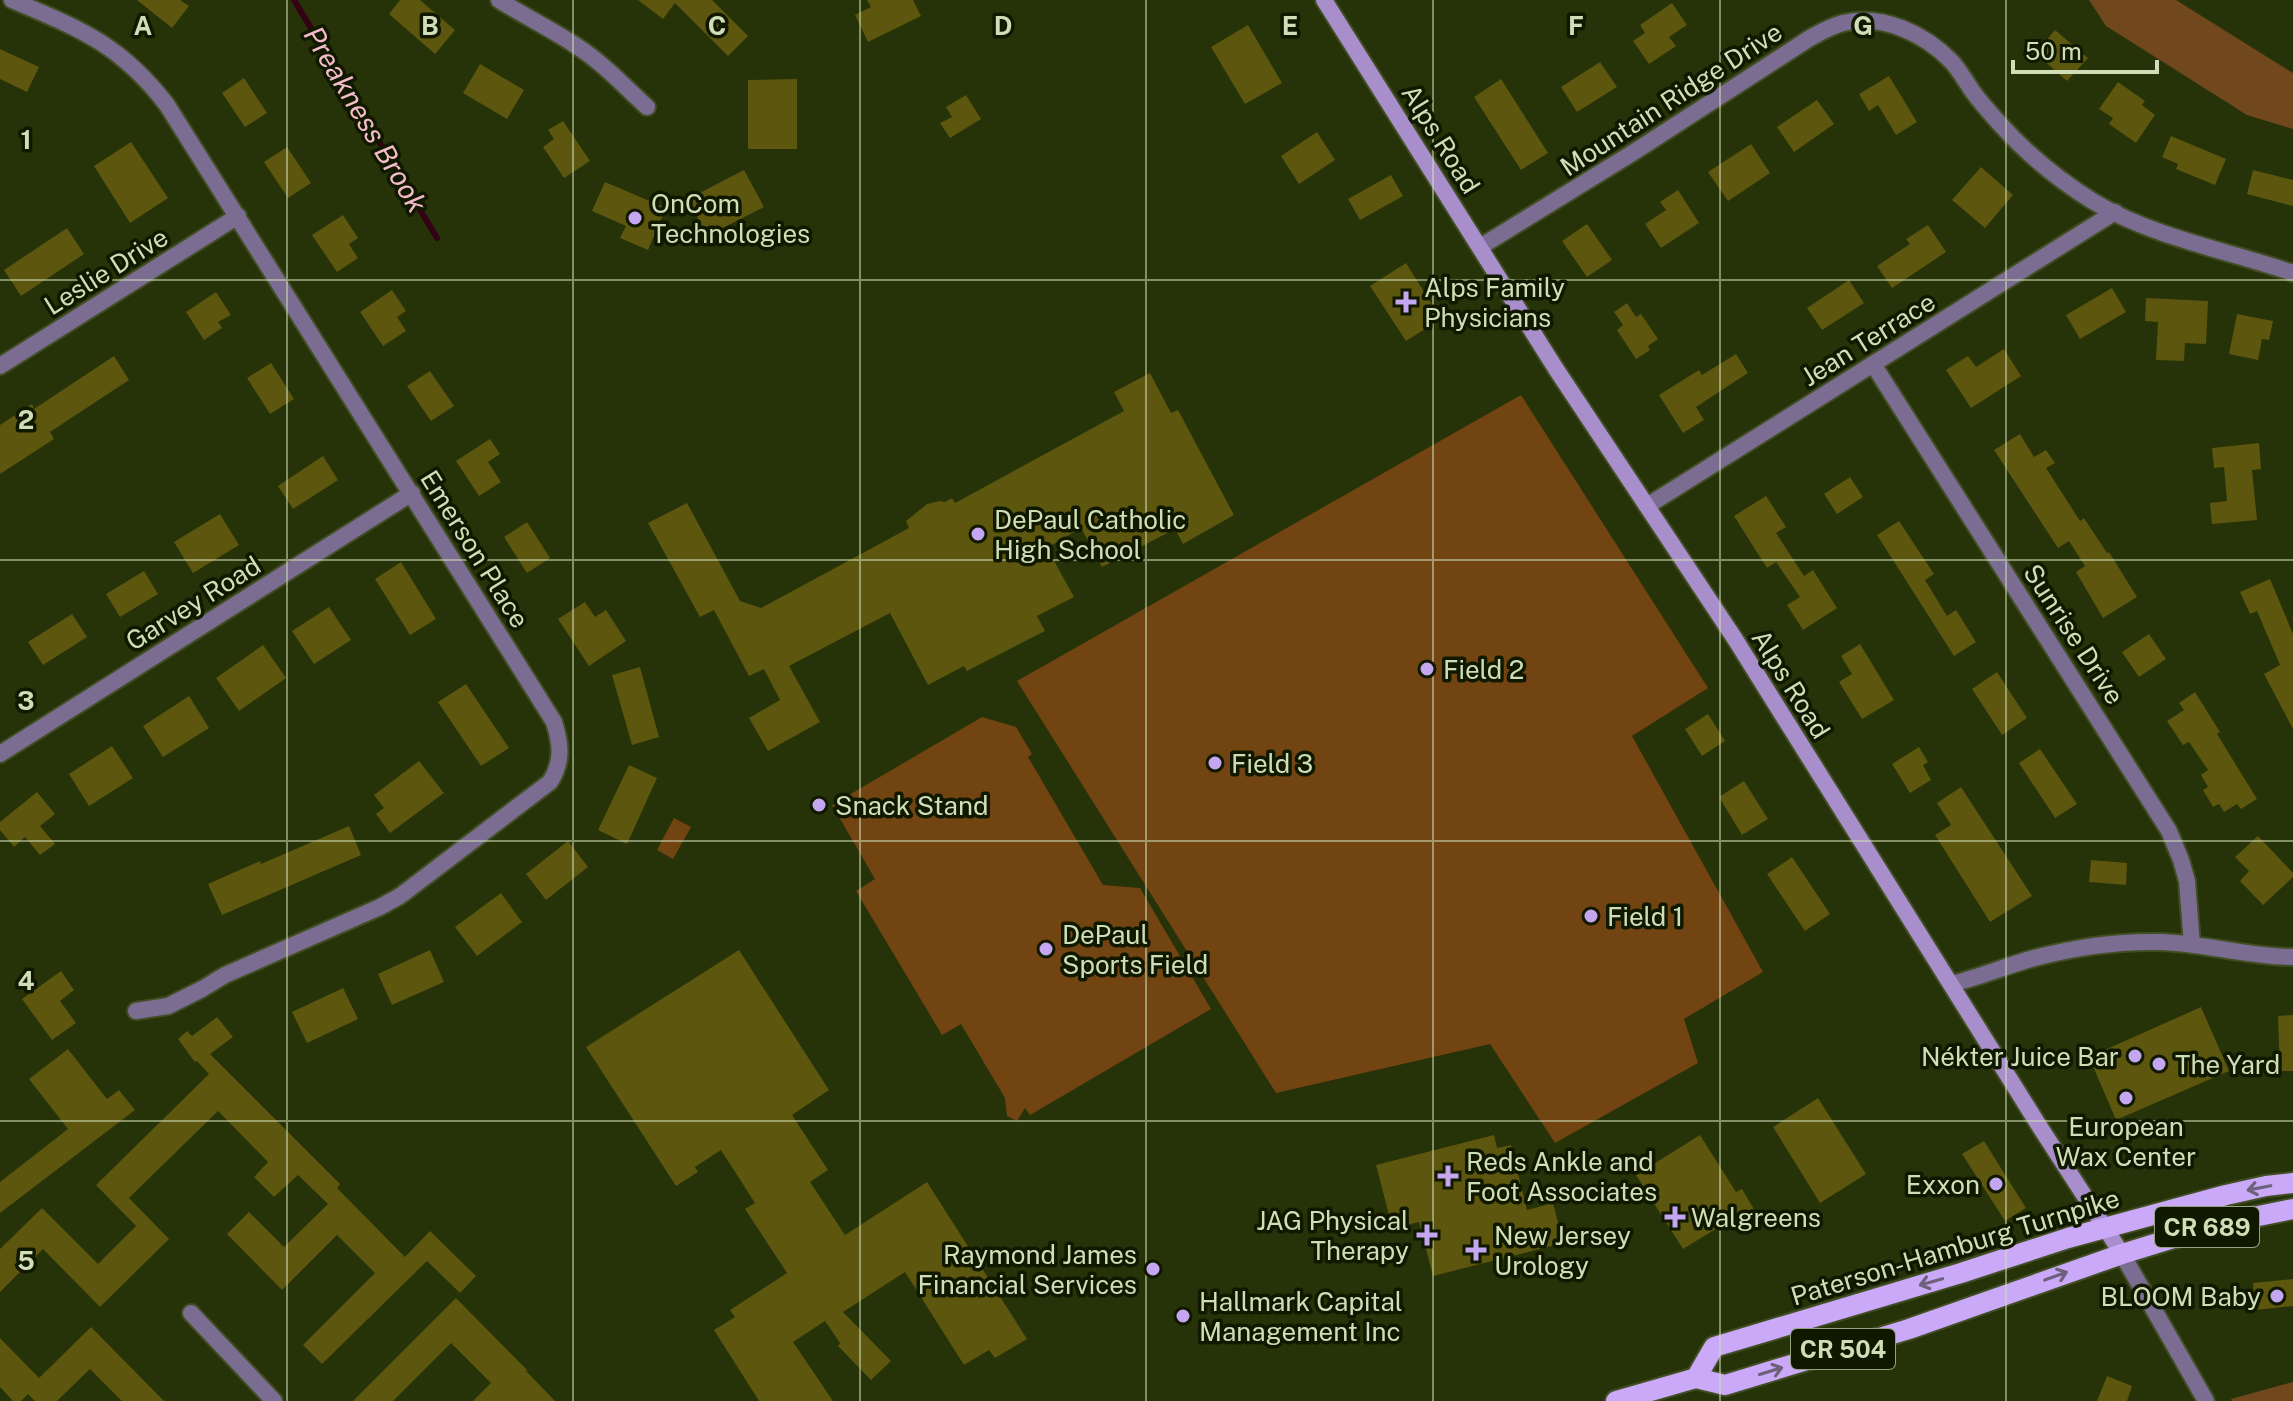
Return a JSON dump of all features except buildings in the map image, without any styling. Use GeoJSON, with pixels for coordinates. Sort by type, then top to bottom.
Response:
{"type":"FeatureCollection","features":[{"type":"Feature","properties":{"kind":"main road","name":"Alps Road"},"geometry":{"type":"LineString","coordinates":[[1324,0],[1556,369],[1735,639],[2122,1254]]}},
{"type":"Feature","properties":{"kind":"main road","name":"Paterson-Hamburg Turnpike"},"geometry":{"type":"LineString","coordinates":[[1696,1378],[1714,1347],[2068,1238],[2226,1195],[2293,1183]]}},
{"type":"Feature","properties":{"kind":"main road","name":"CR 689"},"geometry":{"type":"LineString","coordinates":[[2122,1254],[2219,1224],[2293,1209]]}},
{"type":"Feature","properties":{"kind":"main road","name":"CR 504"},"geometry":{"type":"LineString","coordinates":[[1616,1401],[1696,1378],[1725,1385],[1909,1329],[2122,1254]]}},
{"type":"Feature","properties":{"kind":"street","name":"Emerson Place"},"geometry":{"type":"LineString","coordinates":[[12,0],[81,29],[107,45],[131,64],[167,105],[554,722],[559,738],[561,755],[550,782],[400,896],[225,975],[168,1006],[136,1011]]}},
{"type":"Feature","properties":{"kind":"street"},"geometry":{"type":"LineString","coordinates":[[499,0],[576,46],[647,107]]}},
{"type":"Feature","properties":{"kind":"street","name":"Mountain Ridge Drive"},"geometry":{"type":"LineString","coordinates":[[1480,247],[1810,38],[1829,27],[1857,21],[1880,22],[1925,40],[1953,63],[2001,125],[2029,152],[2095,202],[2188,243],[2293,273]]}},
{"type":"Feature","properties":{"kind":"street","name":"Jean Terrace"},"geometry":{"type":"LineString","coordinates":[[1647,506],[2115,212]]}},
{"type":"Feature","properties":{"kind":"street","name":"Leslie Drive"},"geometry":{"type":"LineString","coordinates":[[0,366],[238,216]]}},
{"type":"Feature","properties":{"kind":"street","name":"Sunrise Drive"},"geometry":{"type":"LineString","coordinates":[[1873,364],[2169,831],[2187,881],[2192,945]]}},
{"type":"Feature","properties":{"kind":"street","name":"Garvey Road"},"geometry":{"type":"LineString","coordinates":[[0,754],[412,493]]}},
{"type":"Feature","properties":{"kind":"street"},"geometry":{"type":"LineString","coordinates":[[1951,984],[2025,961],[2107,944],[2158,942],[2293,957]]}},
{"type":"Feature","properties":{"kind":"street","name":"Alps Road"},"geometry":{"type":"LineString","coordinates":[[2122,1254],[2206,1401]]}},
{"type":"Feature","properties":{"kind":"street"},"geometry":{"type":"LineString","coordinates":[[191,1313],[274,1401]]}},
{"type":"Feature","properties":{"kind":"shaded area"},"geometry":{"type":"Polygon","coordinates":[[[2089,0],[2176,0],[2293,73],[2293,129],[2247,115],[2106,26],[2089,0]]]}},
{"type":"Feature","properties":{"kind":"shaded area"},"geometry":{"type":"Polygon","coordinates":[[[1521,395],[1708,688],[1632,736],[1763,972],[1684,1019],[1698,1063],[1555,1143],[1490,1044],[1276,1093],[1017,681],[1521,395]]]}},
{"type":"Feature","properties":{"kind":"shaded area","name":"DePaul Sports Field"},"geometry":{"type":"Polygon","coordinates":[[[982,717],[1016,727],[1032,754],[1028,757],[1103,885],[1140,888],[1211,1009],[1030,1115],[1025,1108],[1017,1121],[1007,1116],[1005,1098],[961,1024],[942,1035],[856,891],[875,879],[832,805],[982,717]]]}},
{"type":"Feature","properties":{"kind":"shaded area"},"geometry":{"type":"Polygon","coordinates":[[[674,818],[691,827],[673,859],[657,850],[674,818]]]}},
{"type":"Feature","properties":{"kind":"shaded area"},"geometry":{"type":"Polygon","coordinates":[[[2293,1382],[2293,1401],[2231,1399],[2293,1382]]]}},
{"type":"Feature","properties":{"kind":"waterway","name":"Preakness Brook"},"geometry":{"type":"LineString","coordinates":[[294,0],[437,238]]}},
{"type":"Feature","properties":{"kind":"place","name":"OnCom Technologies"},"geometry":{"type":"Point","coordinates":[635,218]}},
{"type":"Feature","properties":{"kind":"place","name":"Alps Family Physicians"},"geometry":{"type":"Point","coordinates":[1406,302]}},
{"type":"Feature","properties":{"kind":"place","name":"DePaul Catholic High School"},"geometry":{"type":"Point","coordinates":[978,534]}},
{"type":"Feature","properties":{"kind":"place","name":"Field 2"},"geometry":{"type":"Point","coordinates":[1427,669]}},
{"type":"Feature","properties":{"kind":"place","name":"Field 3"},"geometry":{"type":"Point","coordinates":[1215,763]}},
{"type":"Feature","properties":{"kind":"place","name":"Snack Stand"},"geometry":{"type":"Point","coordinates":[819,805]}},
{"type":"Feature","properties":{"kind":"place","name":"Field 1"},"geometry":{"type":"Point","coordinates":[1591,916]}},
{"type":"Feature","properties":{"kind":"place","name":"DePaul Sports Field"},"geometry":{"type":"Point","coordinates":[1046,949]}},
{"type":"Feature","properties":{"kind":"place","name":"Nékter Juice Bar"},"geometry":{"type":"Point","coordinates":[2135,1056]}},
{"type":"Feature","properties":{"kind":"place","name":"The Yard"},"geometry":{"type":"Point","coordinates":[2159,1064]}},
{"type":"Feature","properties":{"kind":"place","name":"European Wax Center"},"geometry":{"type":"Point","coordinates":[2126,1098]}},
{"type":"Feature","properties":{"kind":"place","name":"Reds Ankle and Foot Associates"},"geometry":{"type":"Point","coordinates":[1448,1176]}},
{"type":"Feature","properties":{"kind":"place","name":"Exxon"},"geometry":{"type":"Point","coordinates":[1996,1184]}},
{"type":"Feature","properties":{"kind":"place","name":"Walgreens"},"geometry":{"type":"Point","coordinates":[1675,1217]}},
{"type":"Feature","properties":{"kind":"place","name":"JAG Physical Therapy"},"geometry":{"type":"Point","coordinates":[1427,1235]}},
{"type":"Feature","properties":{"kind":"place","name":"New Jersey Urology"},"geometry":{"type":"Point","coordinates":[1476,1250]}},
{"type":"Feature","properties":{"kind":"place","name":"Raymond James Financial Services"},"geometry":{"type":"Point","coordinates":[1153,1269]}},
{"type":"Feature","properties":{"kind":"place","name":"BLOOM Baby"},"geometry":{"type":"Point","coordinates":[2277,1296]}},
{"type":"Feature","properties":{"kind":"place","name":"Hallmark Capital Management Inc"},"geometry":{"type":"Point","coordinates":[1183,1316]}}]}
